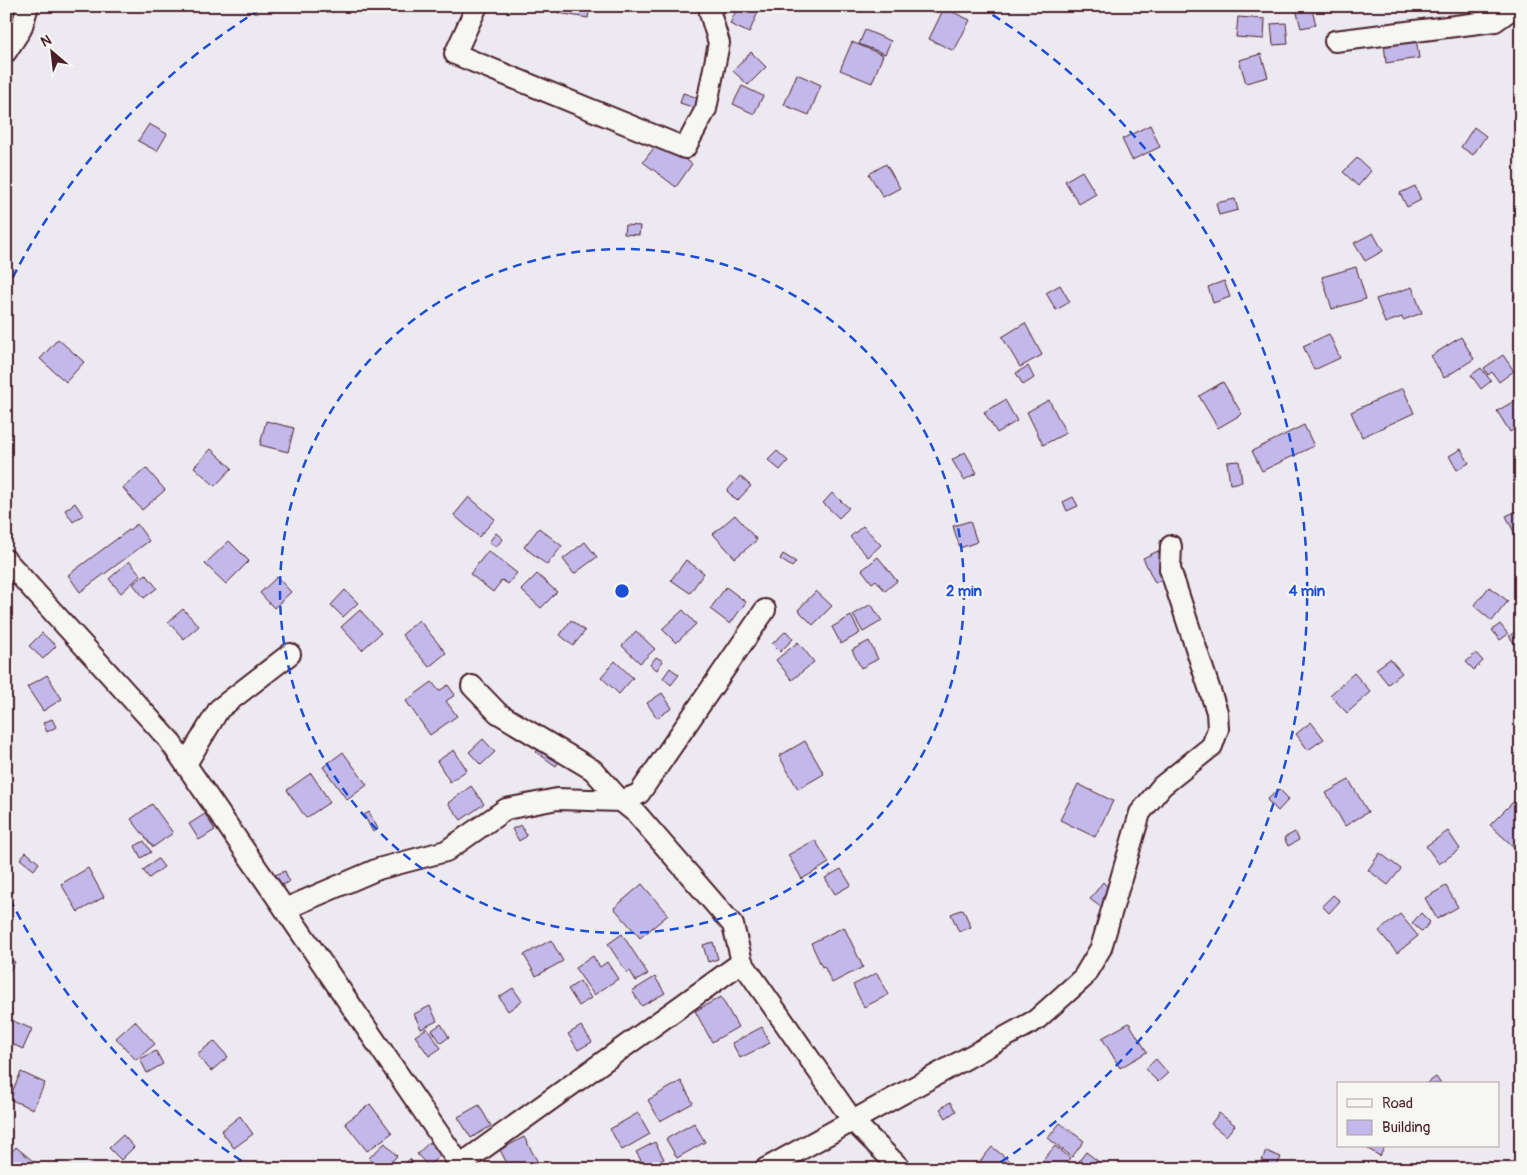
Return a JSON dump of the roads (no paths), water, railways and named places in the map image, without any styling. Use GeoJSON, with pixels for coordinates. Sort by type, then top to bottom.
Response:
{"type":"FeatureCollection","features":[{"type":"Feature","properties":{"kind":"street"},"geometry":{"type":"LineString","coordinates":[[6,52],[21,29],[28,6]]}},
{"type":"Feature","properties":{"kind":"street"},"geometry":{"type":"LineString","coordinates":[[477,6],[455,54],[686,148],[706,109],[719,42],[710,13],[712,6]]}},
{"type":"Feature","properties":{"kind":"street"},"geometry":{"type":"LineString","coordinates":[[1335,41],[1496,21],[1516,6]]}},
{"type":"Feature","properties":{"kind":"street"},"geometry":{"type":"LineString","coordinates":[[766,1169],[1036,1020],[1083,978],[1101,948],[1140,813],[1162,786],[1212,746],[1218,730],[1217,712],[1170,569],[1171,546]]}},
{"type":"Feature","properties":{"kind":"street"},"geometry":{"type":"LineString","coordinates":[[6,560],[169,740],[461,1167],[742,962]]}},
{"type":"Feature","properties":{"kind":"street"},"geometry":{"type":"LineString","coordinates":[[285,910],[378,869],[446,851],[506,809],[557,799],[621,801],[639,794],[765,610]]}},
{"type":"Feature","properties":{"kind":"street"},"geometry":{"type":"LineString","coordinates":[[186,764],[219,708],[290,654]]}},
{"type":"Feature","properties":{"kind":"street"},"geometry":{"type":"LineString","coordinates":[[472,686],[498,713],[593,770],[621,801],[636,813],[733,924],[742,962],[852,1121],[901,1169]]}}]}
